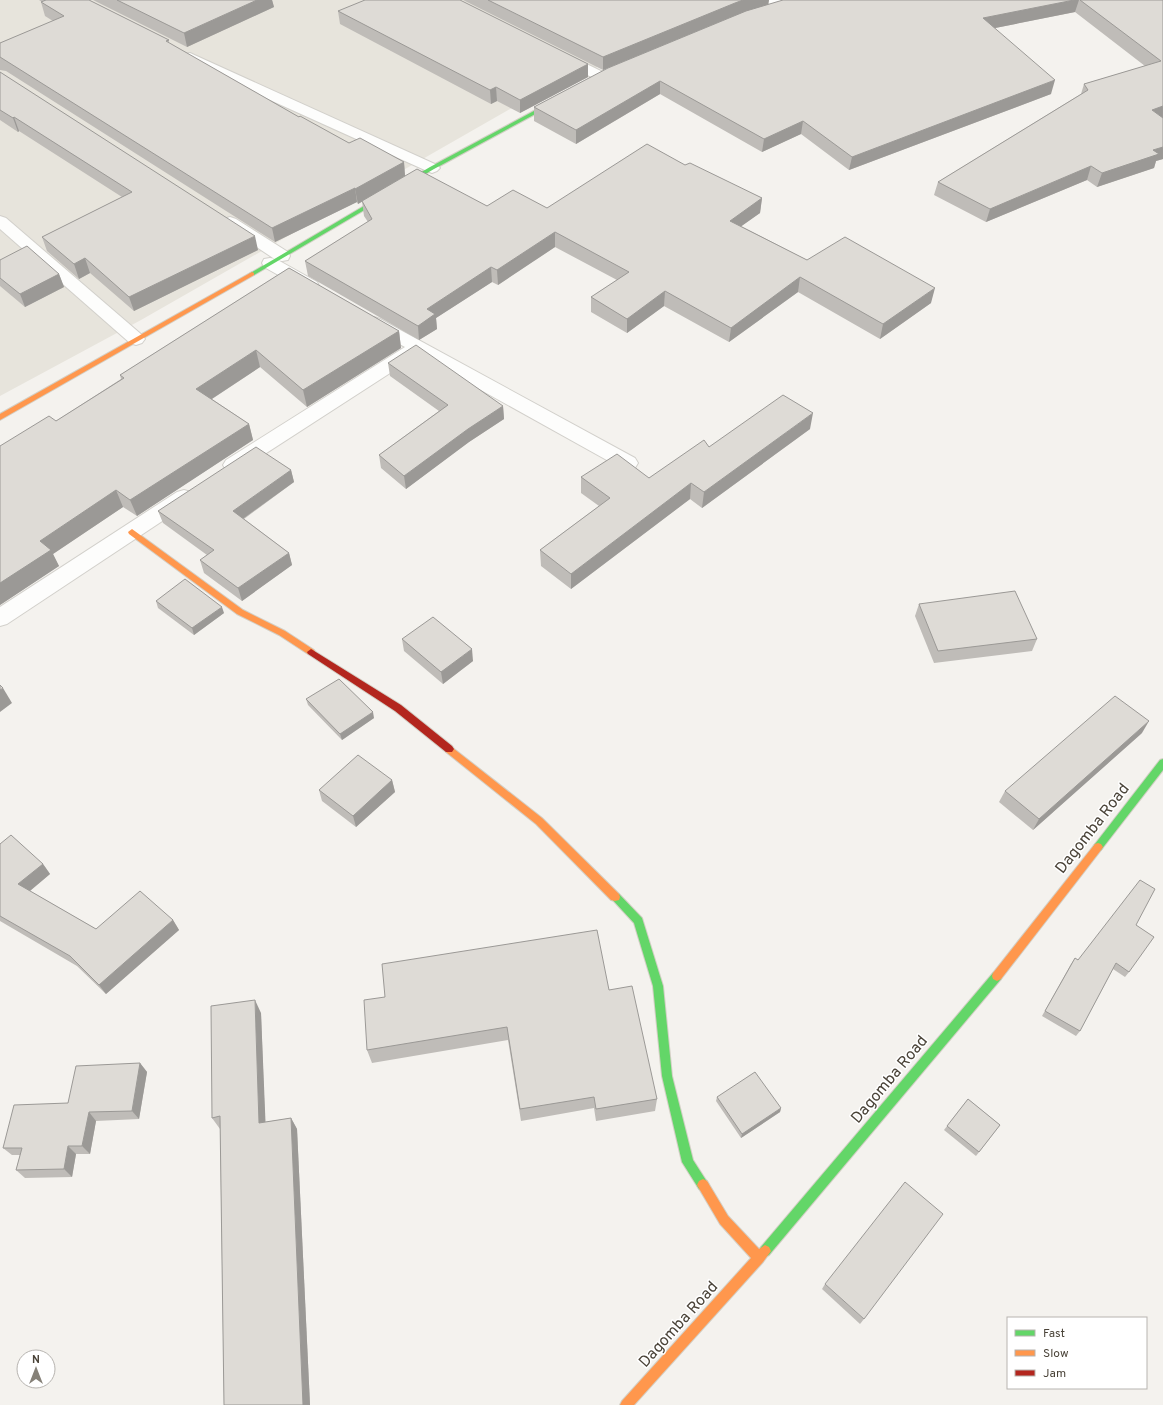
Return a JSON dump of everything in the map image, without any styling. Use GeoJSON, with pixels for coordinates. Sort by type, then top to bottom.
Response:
{"type":"FeatureCollection","features":[{"type":"Feature","properties":{"kind":"street"},"geometry":{"type":"LineString","coordinates":[[548,49],[602,77]]}},
{"type":"Feature","properties":{"kind":"street"},"geometry":{"type":"LineString","coordinates":[[181,52],[235,79],[432,168]]}},
{"type":"Feature","properties":{"kind":"street"},"geometry":{"type":"LineString","coordinates":[[0,417],[136,339],[164,325],[432,168],[568,95]]}},
{"type":"Feature","properties":{"kind":"street"},"geometry":{"type":"LineString","coordinates":[[216,213],[324,294]]}},
{"type":"Feature","properties":{"kind":"street"},"geometry":{"type":"LineString","coordinates":[[0,221],[136,339]]}},
{"type":"Feature","properties":{"kind":"street"},"geometry":{"type":"LineString","coordinates":[[357,313],[417,348],[628,463]]}},
{"type":"Feature","properties":{"kind":"street"},"geometry":{"type":"LineString","coordinates":[[220,474],[417,348]]}},
{"type":"Feature","properties":{"kind":"street"},"geometry":{"type":"LineString","coordinates":[[0,618],[199,487]]}},
{"type":"Feature","properties":{"kind":"street"},"geometry":{"type":"LineString","coordinates":[[132,532],[240,612],[282,633],[398,708],[539,821],[638,921],[658,986],[667,1076],[688,1162],[724,1220],[759,1258]]}},
{"type":"Feature","properties":{"kind":"street","name":"Dagomba Road"},"geometry":{"type":"LineString","coordinates":[[626,1405],[759,1258],[1017,952],[1163,763]]}},
{"type":"Feature","properties":{"kind":"shaded area"},"geometry":{"type":"Polygon","coordinates":[[[0,0],[766,0],[695,21],[517,105],[141,320],[0,396],[0,0]]]}},
{"type":"Feature","properties":{"kind":"building"},"geometry":{"type":"Polygon","coordinates":[[[46,0],[89,0],[169,40],[166,41],[299,117],[300,116],[349,143],[360,138],[404,162],[355,189],[272,228],[0,57],[0,43],[64,16],[41,2],[46,0]]]}},
{"type":"Feature","properties":{"kind":"building"},"geometry":{"type":"Polygon","coordinates":[[[117,0],[257,0],[184,33],[117,0]]]}},
{"type":"Feature","properties":{"kind":"building"},"geometry":{"type":"Polygon","coordinates":[[[365,0],[460,0],[588,64],[520,100],[496,87],[490,90],[338,11],[365,0]]]}},
{"type":"Feature","properties":{"kind":"building"},"geometry":{"type":"Polygon","coordinates":[[[488,0],[743,0],[603,57],[488,0]]]}},
{"type":"Feature","properties":{"kind":"building"},"geometry":{"type":"Polygon","coordinates":[[[783,0],[1074,0],[983,18],[1055,80],[852,157],[803,121],[764,139],[660,81],[576,130],[534,107],[608,68],[746,11],[783,0]]]}},
{"type":"Feature","properties":{"kind":"building"},"geometry":{"type":"Polygon","coordinates":[[[1080,0],[1163,0],[1163,106],[1152,110],[1163,118],[1163,147],[1153,150],[1159,154],[1102,173],[1091,166],[990,209],[938,182],[1088,90],[1084,84],[1161,61],[1080,0]]]}},
{"type":"Feature","properties":{"kind":"building"},"geometry":{"type":"Polygon","coordinates":[[[0,72],[255,236],[129,297],[85,258],[74,264],[42,237],[132,192],[14,117],[13,118],[0,110],[0,72]]]}},
{"type":"Feature","properties":{"kind":"building"},"geometry":{"type":"Polygon","coordinates":[[[647,144],[685,165],[690,163],[762,198],[730,221],[807,260],[845,237],[935,288],[883,324],[800,277],[731,328],[665,291],[627,319],[591,297],[629,272],[555,232],[497,270],[491,267],[427,309],[435,314],[418,326],[305,261],[372,219],[362,201],[417,169],[487,206],[513,190],[547,208],[647,144]]]}},
{"type":"Feature","properties":{"kind":"building"},"geometry":{"type":"Polygon","coordinates":[[[27,246],[59,274],[20,294],[0,278],[0,260],[27,246]]]}},
{"type":"Feature","properties":{"kind":"building"},"geometry":{"type":"Polygon","coordinates":[[[289,268],[399,331],[303,390],[256,350],[196,389],[249,424],[130,500],[116,490],[40,541],[51,550],[0,583],[0,446],[49,416],[56,421],[124,378],[120,375],[289,268]]]}},
{"type":"Feature","properties":{"kind":"building"},"geometry":{"type":"Polygon","coordinates":[[[416,345],[503,406],[468,429],[404,476],[379,455],[448,405],[388,363],[416,345]]]}},
{"type":"Feature","properties":{"kind":"building"},"geometry":{"type":"Polygon","coordinates":[[[783,395],[813,413],[704,492],[691,483],[571,574],[540,550],[610,498],[581,477],[617,454],[649,478],[704,440],[709,447],[783,395]]]}},
{"type":"Feature","properties":{"kind":"building"},"geometry":{"type":"Polygon","coordinates":[[[256,447],[291,470],[233,511],[289,553],[238,588],[200,560],[214,550],[158,511],[256,447]]]}},
{"type":"Feature","properties":{"kind":"building"},"geometry":{"type":"Polygon","coordinates":[[[185,579],[222,607],[192,628],[156,601],[185,579]]]}},
{"type":"Feature","properties":{"kind":"building"},"geometry":{"type":"Polygon","coordinates":[[[1015,591],[1037,639],[938,651],[919,604],[1015,591]]]}},
{"type":"Feature","properties":{"kind":"building"},"geometry":{"type":"Polygon","coordinates":[[[433,617],[472,649],[441,672],[402,639],[433,617]]]}},
{"type":"Feature","properties":{"kind":"building"},"geometry":{"type":"Polygon","coordinates":[[[339,679],[373,712],[340,734],[306,699],[339,679]]]}},
{"type":"Feature","properties":{"kind":"building"},"geometry":{"type":"Polygon","coordinates":[[[1115,696],[1149,721],[1039,819],[1005,791],[1115,696]]]}},
{"type":"Feature","properties":{"kind":"building"},"geometry":{"type":"Polygon","coordinates":[[[358,755],[392,780],[353,816],[319,790],[358,755]]]}},
{"type":"Feature","properties":{"kind":"building"},"geometry":{"type":"Polygon","coordinates":[[[11,835],[43,864],[18,884],[96,929],[140,891],[173,920],[99,985],[70,956],[0,916],[0,844],[11,835]]]}},
{"type":"Feature","properties":{"kind":"building"},"geometry":{"type":"Polygon","coordinates":[[[1140,880],[1155,889],[1136,925],[1154,937],[1129,972],[1116,963],[1080,1031],[1045,1011],[1075,958],[1078,960],[1140,880]]]}},
{"type":"Feature","properties":{"kind":"building"},"geometry":{"type":"Polygon","coordinates":[[[597,930],[609,990],[632,986],[657,1099],[596,1109],[594,1097],[520,1109],[507,1027],[367,1050],[364,1000],[385,997],[382,964],[597,930]]]}},
{"type":"Feature","properties":{"kind":"building"},"geometry":{"type":"Polygon","coordinates":[[[255,1000],[259,1123],[291,1118],[303,1405],[224,1405],[220,1116],[212,1118],[211,1006],[255,1000]]]}},
{"type":"Feature","properties":{"kind":"building"},"geometry":{"type":"Polygon","coordinates":[[[140,1063],[132,1111],[89,1112],[82,1146],[68,1146],[64,1169],[16,1170],[22,1148],[3,1148],[14,1105],[68,1103],[76,1066],[140,1063]]]}},
{"type":"Feature","properties":{"kind":"building"},"geometry":{"type":"Polygon","coordinates":[[[755,1072],[781,1108],[742,1134],[717,1097],[755,1072]]]}},
{"type":"Feature","properties":{"kind":"building"},"geometry":{"type":"Polygon","coordinates":[[[968,1099],[1000,1125],[979,1152],[947,1126],[968,1099]]]}},
{"type":"Feature","properties":{"kind":"building"},"geometry":{"type":"Polygon","coordinates":[[[905,1182],[943,1214],[864,1319],[825,1284],[905,1182]]]}},
{"type":"Feature","properties":{"kind":"traffic: fast"},"geometry":{"type":"LineString","coordinates":[[252,274],[432,168],[560,99]]}},
{"type":"Feature","properties":{"kind":"traffic: fast"},"geometry":{"type":"LineString","coordinates":[[1098,847],[1163,763]]}},
{"type":"Feature","properties":{"kind":"traffic: fast"},"geometry":{"type":"LineString","coordinates":[[615,897],[638,921],[658,986],[667,1076],[688,1162],[703,1185]]}},
{"type":"Feature","properties":{"kind":"traffic: fast"},"geometry":{"type":"LineString","coordinates":[[765,1251],[997,976]]}},
{"type":"Feature","properties":{"kind":"traffic: slow"},"geometry":{"type":"LineString","coordinates":[[0,417],[252,274]]}},
{"type":"Feature","properties":{"kind":"traffic: slow"},"geometry":{"type":"LineString","coordinates":[[132,532],[240,612],[282,633],[311,652]]}},
{"type":"Feature","properties":{"kind":"traffic: slow"},"geometry":{"type":"LineString","coordinates":[[449,749],[539,821],[615,897]]}},
{"type":"Feature","properties":{"kind":"traffic: slow"},"geometry":{"type":"LineString","coordinates":[[997,976],[1098,847]]}},
{"type":"Feature","properties":{"kind":"traffic: slow"},"geometry":{"type":"LineString","coordinates":[[703,1185],[724,1220],[759,1258]]}},
{"type":"Feature","properties":{"kind":"traffic: slow"},"geometry":{"type":"LineString","coordinates":[[626,1405],[765,1251]]}},
{"type":"Feature","properties":{"kind":"traffic: jam"},"geometry":{"type":"LineString","coordinates":[[311,652],[398,708],[449,749]]}}]}
